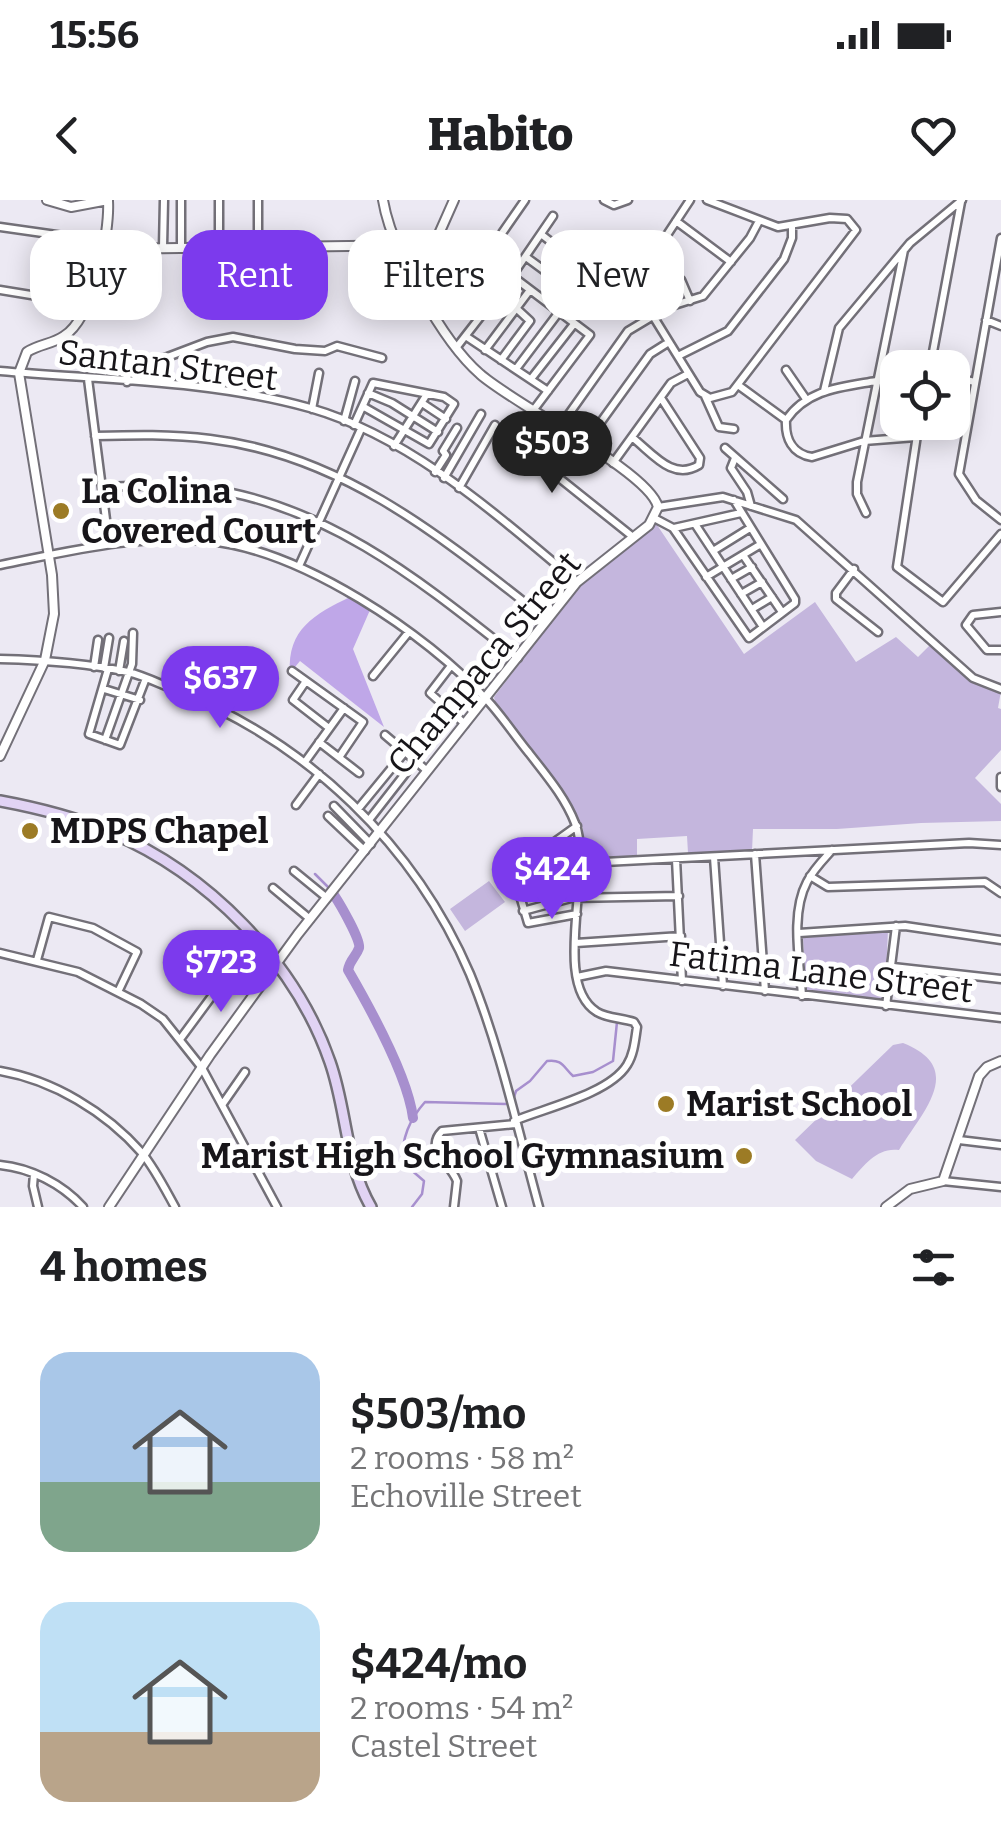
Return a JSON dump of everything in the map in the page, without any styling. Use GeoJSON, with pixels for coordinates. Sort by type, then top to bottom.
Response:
{"type":"FeatureCollection","features":[{"type":"Feature","properties":{"kind":"main road"},"geometry":{"type":"LineString","coordinates":[[0,801],[64,815],[113,833],[148,852],[230,912],[276,962],[325,1048],[345,1110],[353,1166],[372,1207]]}},
{"type":"Feature","properties":{"kind":"street"},"geometry":{"type":"LineString","coordinates":[[48,200],[71,207],[108,200],[107,230]]}},
{"type":"Feature","properties":{"kind":"street"},"geometry":{"type":"LineString","coordinates":[[164,200],[163,247],[181,247],[181,200]]}},
{"type":"Feature","properties":{"kind":"street"},"geometry":{"type":"LineString","coordinates":[[218,230],[219,200]]}},
{"type":"Feature","properties":{"kind":"street"},"geometry":{"type":"LineString","coordinates":[[258,200],[258,230]]}},
{"type":"Feature","properties":{"kind":"street"},"geometry":{"type":"LineString","coordinates":[[383,200],[392,230]]}},
{"type":"Feature","properties":{"kind":"street"},"geometry":{"type":"LineString","coordinates":[[439,230],[454,200]]}},
{"type":"Feature","properties":{"kind":"street"},"geometry":{"type":"LineString","coordinates":[[505,230],[526,200]]}},
{"type":"Feature","properties":{"kind":"street"},"geometry":{"type":"LineString","coordinates":[[604,200],[614,206],[628,200]]}},
{"type":"Feature","properties":{"kind":"street"},"geometry":{"type":"LineString","coordinates":[[671,230],[690,200]]}},
{"type":"Feature","properties":{"kind":"street"},"geometry":{"type":"LineString","coordinates":[[705,396],[727,396],[738,386],[856,230],[842,218],[778,227],[707,200]]}},
{"type":"Feature","properties":{"kind":"street"},"geometry":{"type":"LineString","coordinates":[[824,391],[839,328],[904,250],[962,200]]}},
{"type":"Feature","properties":{"kind":"street"},"geometry":{"type":"LineString","coordinates":[[933,350],[962,200]]}},
{"type":"Feature","properties":{"kind":"street"},"geometry":{"type":"LineString","coordinates":[[544,230],[553,216]]}},
{"type":"Feature","properties":{"kind":"street"},"geometry":{"type":"LineString","coordinates":[[676,221],[731,262]]}},
{"type":"Feature","properties":{"kind":"street"},"geometry":{"type":"LineString","coordinates":[[684,304],[706,292],[759,221]]}},
{"type":"Feature","properties":{"kind":"street"},"geometry":{"type":"LineString","coordinates":[[678,356],[728,331],[784,260],[792,227]]}},
{"type":"Feature","properties":{"kind":"street"},"geometry":{"type":"LineString","coordinates":[[0,228],[30,233]]}},
{"type":"Feature","properties":{"kind":"street"},"geometry":{"type":"LineString","coordinates":[[521,263],[541,235]]}},
{"type":"Feature","properties":{"kind":"street"},"geometry":{"type":"LineString","coordinates":[[1001,238],[961,454],[960,480],[976,500],[1001,520]]}},
{"type":"Feature","properties":{"kind":"street"},"geometry":{"type":"LineString","coordinates":[[866,512],[856,492],[904,250]]}},
{"type":"Feature","properties":{"kind":"street"},"geometry":{"type":"LineString","coordinates":[[526,256],[541,267]]}},
{"type":"Feature","properties":{"kind":"street"},"geometry":{"type":"LineString","coordinates":[[521,283],[541,298]]}},
{"type":"Feature","properties":{"kind":"street"},"geometry":{"type":"LineString","coordinates":[[684,289],[690,302]]}},
{"type":"Feature","properties":{"kind":"street"},"geometry":{"type":"LineString","coordinates":[[0,290],[30,295]]}},
{"type":"Feature","properties":{"kind":"street"},"geometry":{"type":"LineString","coordinates":[[521,302],[530,290]]}},
{"type":"Feature","properties":{"kind":"street"},"geometry":{"type":"LineString","coordinates":[[501,360],[530,321],[521,313]]}},
{"type":"Feature","properties":{"kind":"street"},"geometry":{"type":"LineString","coordinates":[[1,751],[45,660],[54,614],[49,556],[19,373],[27,352],[67,335],[76,320]]}},
{"type":"Feature","properties":{"kind":"street"},"geometry":{"type":"LineString","coordinates":[[438,320],[456,349],[479,374],[613,464],[651,493],[658,508],[717,497],[796,520],[973,678],[1001,689]]}},
{"type":"Feature","properties":{"kind":"street"},"geometry":{"type":"LineString","coordinates":[[456,349],[480,320]]}},
{"type":"Feature","properties":{"kind":"street"},"geometry":{"type":"LineString","coordinates":[[485,350],[507,320]]}},
{"type":"Feature","properties":{"kind":"street"},"geometry":{"type":"LineString","coordinates":[[516,368],[553,320]]}},
{"type":"Feature","properties":{"kind":"street"},"geometry":{"type":"LineString","coordinates":[[532,412],[588,334],[569,320]]}},
{"type":"Feature","properties":{"kind":"street"},"geometry":{"type":"LineString","coordinates":[[559,428],[628,331],[646,320]]}},
{"type":"Feature","properties":{"kind":"street"},"geometry":{"type":"LineString","coordinates":[[655,320],[720,426],[734,429]]}},
{"type":"Feature","properties":{"kind":"street"},"geometry":{"type":"LineString","coordinates":[[986,320],[1001,326]]}},
{"type":"Feature","properties":{"kind":"street"},"geometry":{"type":"LineString","coordinates":[[530,379],[574,324]]}},
{"type":"Feature","properties":{"kind":"street"},"geometry":{"type":"LineString","coordinates":[[127,382],[129,372],[207,342],[233,337],[295,349],[325,351],[337,346],[382,358]]}},
{"type":"Feature","properties":{"kind":"street"},"geometry":{"type":"LineString","coordinates":[[467,338],[548,391]]}},
{"type":"Feature","properties":{"kind":"street"},"geometry":{"type":"LineString","coordinates":[[585,444],[650,354],[669,342]]}},
{"type":"Feature","properties":{"kind":"street"},"geometry":{"type":"LineString","coordinates":[[786,370],[806,400]]}},
{"type":"Feature","properties":{"kind":"street","name":"Santan Street"},"geometry":{"type":"LineString","coordinates":[[0,372],[224,391],[312,409],[358,427],[444,478],[500,517],[577,582]]}},
{"type":"Feature","properties":{"kind":"street"},"geometry":{"type":"LineString","coordinates":[[312,409],[319,373]]}},
{"type":"Feature","properties":{"kind":"street"},"geometry":{"type":"LineString","coordinates":[[613,464],[671,383],[688,374]]}},
{"type":"Feature","properties":{"kind":"street"},"geometry":{"type":"LineString","coordinates":[[88,379],[111,542]]}},
{"type":"Feature","properties":{"kind":"street"},"geometry":{"type":"LineString","coordinates":[[344,421],[355,380]]}},
{"type":"Feature","properties":{"kind":"street"},"geometry":{"type":"LineString","coordinates":[[970,381],[974,382]]}},
{"type":"Feature","properties":{"kind":"street"},"geometry":{"type":"LineString","coordinates":[[876,382],[824,391],[806,400],[786,420],[786,434],[792,448],[812,457],[880,440]]}},
{"type":"Feature","properties":{"kind":"street"},"geometry":{"type":"LineString","coordinates":[[298,566],[340,475],[368,393],[373,384],[453,402],[430,444],[364,407]]}},
{"type":"Feature","properties":{"kind":"street"},"geometry":{"type":"LineString","coordinates":[[738,386],[786,420]]}},
{"type":"Feature","properties":{"kind":"street"},"geometry":{"type":"LineString","coordinates":[[368,393],[438,432]]}},
{"type":"Feature","properties":{"kind":"street"},"geometry":{"type":"LineString","coordinates":[[394,446],[427,394]]}},
{"type":"Feature","properties":{"kind":"street"},"geometry":{"type":"LineString","coordinates":[[632,438],[674,471],[699,464],[700,458],[661,398]]}},
{"type":"Feature","properties":{"kind":"street"},"geometry":{"type":"LineString","coordinates":[[422,403],[446,419]]}},
{"type":"Feature","properties":{"kind":"street"},"geometry":{"type":"LineString","coordinates":[[444,478],[480,414]]}},
{"type":"Feature","properties":{"kind":"street"},"geometry":{"type":"LineString","coordinates":[[459,488],[494,426]]}},
{"type":"Feature","properties":{"kind":"street"},"geometry":{"type":"LineString","coordinates":[[434,472],[457,428]]}},
{"type":"Feature","properties":{"kind":"street"},"geometry":{"type":"LineString","coordinates":[[570,434],[548,469],[633,537]]}},
{"type":"Feature","properties":{"kind":"street"},"geometry":{"type":"LineString","coordinates":[[95,436],[211,439],[269,451],[340,475],[384,499],[458,550],[548,620]]}},
{"type":"Feature","properties":{"kind":"street"},"geometry":{"type":"LineString","coordinates":[[916,440],[895,563],[937,601],[944,601],[1001,534]]}},
{"type":"Feature","properties":{"kind":"street"},"geometry":{"type":"LineString","coordinates":[[725,448],[783,499]]}},
{"type":"Feature","properties":{"kind":"street"},"geometry":{"type":"LineString","coordinates":[[736,458],[731,468],[751,506]]}},
{"type":"Feature","properties":{"kind":"street"},"geometry":{"type":"LineString","coordinates":[[103,487],[203,488],[261,499],[319,520],[396,565],[518,658]]}},
{"type":"Feature","properties":{"kind":"street"},"geometry":{"type":"LineString","coordinates":[[654,518],[673,528],[749,638],[795,600],[734,500]]}},
{"type":"Feature","properties":{"kind":"street","name":"Champaca Street"},"geometry":{"type":"LineString","coordinates":[[108,1207],[276,962],[326,898],[577,582],[654,518],[658,508]]}},
{"type":"Feature","properties":{"kind":"street"},"geometry":{"type":"LineString","coordinates":[[673,528],[741,514]]}},
{"type":"Feature","properties":{"kind":"street"},"geometry":{"type":"LineString","coordinates":[[695,524],[763,627]]}},
{"type":"Feature","properties":{"kind":"street"},"geometry":{"type":"LineString","coordinates":[[713,551],[750,528]]}},
{"type":"Feature","properties":{"kind":"street"},"geometry":{"type":"LineString","coordinates":[[0,566],[111,542],[156,538],[213,541],[298,566],[351,593],[450,667],[487,699],[546,775],[577,826],[576,944],[580,991],[596,1012],[636,1024],[630,1059],[619,1075],[602,1086],[515,1122],[442,1130],[435,1140],[437,1152],[457,1181],[454,1207]]}},
{"type":"Feature","properties":{"kind":"street"},"geometry":{"type":"LineString","coordinates":[[706,578],[760,544]]}},
{"type":"Feature","properties":{"kind":"street"},"geometry":{"type":"LineString","coordinates":[[743,555],[782,612]]}},
{"type":"Feature","properties":{"kind":"street"},"geometry":{"type":"LineString","coordinates":[[731,579],[752,568]]}},
{"type":"Feature","properties":{"kind":"street"},"geometry":{"type":"LineString","coordinates":[[854,570],[836,592],[836,599],[878,632]]}},
{"type":"Feature","properties":{"kind":"street"},"geometry":{"type":"LineString","coordinates":[[741,594],[762,582]]}},
{"type":"Feature","properties":{"kind":"street"},"geometry":{"type":"LineString","coordinates":[[751,610],[772,597]]}},
{"type":"Feature","properties":{"kind":"street"},"geometry":{"type":"LineString","coordinates":[[1001,612],[973,615],[967,623],[968,630],[987,650],[1001,650]]}},
{"type":"Feature","properties":{"kind":"street"},"geometry":{"type":"LineString","coordinates":[[374,676],[408,632]]}},
{"type":"Feature","properties":{"kind":"street"},"geometry":{"type":"LineString","coordinates":[[106,740],[132,664],[133,633]]}},
{"type":"Feature","properties":{"kind":"street"},"geometry":{"type":"LineString","coordinates":[[109,638],[104,689],[89,734],[122,744],[146,678]]}},
{"type":"Feature","properties":{"kind":"street"},"geometry":{"type":"LineString","coordinates":[[94,667],[98,640]]}},
{"type":"Feature","properties":{"kind":"street"},"geometry":{"type":"LineString","coordinates":[[119,671],[124,641]]}},
{"type":"Feature","properties":{"kind":"street"},"geometry":{"type":"LineString","coordinates":[[0,660],[45,660],[129,672],[208,704],[306,762],[381,832],[432,904],[468,970],[538,1207]]}},
{"type":"Feature","properties":{"kind":"street"},"geometry":{"type":"LineString","coordinates":[[450,667],[430,693],[466,725]]}},
{"type":"Feature","properties":{"kind":"street"},"geometry":{"type":"LineString","coordinates":[[292,671],[363,725],[340,756]]}},
{"type":"Feature","properties":{"kind":"street"},"geometry":{"type":"LineString","coordinates":[[306,681],[293,700],[328,728]]}},
{"type":"Feature","properties":{"kind":"street"},"geometry":{"type":"LineString","coordinates":[[104,689],[140,700]]}},
{"type":"Feature","properties":{"kind":"street"},"geometry":{"type":"LineString","coordinates":[[306,762],[344,708]]}},
{"type":"Feature","properties":{"kind":"street"},"geometry":{"type":"LineString","coordinates":[[384,735],[425,768]]}},
{"type":"Feature","properties":{"kind":"street"},"geometry":{"type":"LineString","coordinates":[[319,742],[359,773]]}},
{"type":"Feature","properties":{"kind":"street"},"geometry":{"type":"LineString","coordinates":[[358,809],[404,753]]}},
{"type":"Feature","properties":{"kind":"street"},"geometry":{"type":"LineString","coordinates":[[369,820],[415,761]]}},
{"type":"Feature","properties":{"kind":"street"},"geometry":{"type":"LineString","coordinates":[[296,806],[320,774]]}},
{"type":"Feature","properties":{"kind":"street"},"geometry":{"type":"LineString","coordinates":[[334,806],[368,847]]}},
{"type":"Feature","properties":{"kind":"street"},"geometry":{"type":"LineString","coordinates":[[328,816],[368,847]]}},
{"type":"Feature","properties":{"kind":"street"},"geometry":{"type":"LineString","coordinates":[[577,826],[516,869],[526,922],[577,914]]}},
{"type":"Feature","properties":{"kind":"street"},"geometry":{"type":"LineString","coordinates":[[517,888],[579,864],[1001,845]]}},
{"type":"Feature","properties":{"kind":"street"},"geometry":{"type":"LineString","coordinates":[[802,996],[798,910],[810,876],[832,850]]}},
{"type":"Feature","properties":{"kind":"street"},"geometry":{"type":"LineString","coordinates":[[755,854],[764,991]]}},
{"type":"Feature","properties":{"kind":"street"},"geometry":{"type":"LineString","coordinates":[[714,857],[723,986]]}},
{"type":"Feature","properties":{"kind":"street"},"geometry":{"type":"LineString","coordinates":[[676,859],[682,980]]}},
{"type":"Feature","properties":{"kind":"street"},"geometry":{"type":"LineString","coordinates":[[294,871],[326,898]]}},
{"type":"Feature","properties":{"kind":"street"},"geometry":{"type":"LineString","coordinates":[[810,876],[828,887],[985,882],[1001,893]]}},
{"type":"Feature","properties":{"kind":"street"},"geometry":{"type":"LineString","coordinates":[[517,888],[576,883]]}},
{"type":"Feature","properties":{"kind":"street"},"geometry":{"type":"LineString","coordinates":[[273,888],[310,919]]}},
{"type":"Feature","properties":{"kind":"street"},"geometry":{"type":"LineString","coordinates":[[523,911],[577,898],[679,896]]}},
{"type":"Feature","properties":{"kind":"street"},"geometry":{"type":"LineString","coordinates":[[38,960],[49,917],[93,928],[137,952],[118,992]]}},
{"type":"Feature","properties":{"kind":"street"},"geometry":{"type":"LineString","coordinates":[[799,933],[896,926],[1001,940]]}},
{"type":"Feature","properties":{"kind":"street"},"geometry":{"type":"LineString","coordinates":[[886,1006],[896,926]]}},
{"type":"Feature","properties":{"kind":"street"},"geometry":{"type":"LineString","coordinates":[[576,944],[681,936]]}},
{"type":"Feature","properties":{"kind":"street"},"geometry":{"type":"LineString","coordinates":[[0,953],[78,972],[163,1019],[202,1068],[278,1207]]}},
{"type":"Feature","properties":{"kind":"street"},"geometry":{"type":"LineString","coordinates":[[893,967],[1001,979]]}},
{"type":"Feature","properties":{"kind":"street","name":"Fatima Lane Street"},"geometry":{"type":"LineString","coordinates":[[577,977],[606,971],[1001,1018]]}},
{"type":"Feature","properties":{"kind":"street"},"geometry":{"type":"LineString","coordinates":[[181,1039],[229,973],[256,991]]}},
{"type":"Feature","properties":{"kind":"street"},"geometry":{"type":"LineString","coordinates":[[944,1181],[980,1076],[987,1067],[1001,1061]]}},
{"type":"Feature","properties":{"kind":"street"},"geometry":{"type":"LineString","coordinates":[[0,1071],[74,1098],[100,1116],[142,1154],[175,1207]]}},
{"type":"Feature","properties":{"kind":"street"},"geometry":{"type":"LineString","coordinates":[[222,1105],[246,1072]]}},
{"type":"Feature","properties":{"kind":"street"},"geometry":{"type":"LineString","coordinates":[[480,1128],[502,1207]]}},
{"type":"Feature","properties":{"kind":"street"},"geometry":{"type":"LineString","coordinates":[[959,1140],[1001,1145]]}},
{"type":"Feature","properties":{"kind":"street"},"geometry":{"type":"LineString","coordinates":[[0,1165],[56,1185],[83,1207]]}},
{"type":"Feature","properties":{"kind":"street"},"geometry":{"type":"LineString","coordinates":[[34,1174],[32,1186],[38,1207]]}},
{"type":"Feature","properties":{"kind":"street"},"geometry":{"type":"LineString","coordinates":[[886,1207],[910,1190],[944,1181],[1001,1187]]}},
{"type":"Feature","properties":{"kind":"shaded area"},"geometry":{"type":"Polygon","coordinates":[[[655,522],[744,654],[815,602],[856,662],[896,637],[918,657],[931,644],[969,681],[1001,691],[1001,750],[975,778],[1001,804],[1001,821],[753,829],[752,851],[688,853],[687,836],[637,839],[637,856],[583,858],[583,829],[572,805],[496,706],[494,697],[582,582],[655,522]]]}},
{"type":"Feature","properties":{"kind":"shaded area"},"geometry":{"type":"Polygon","coordinates":[[[350,597],[370,610],[353,649],[384,727],[300,661],[290,673],[290,658],[298,634],[315,617],[350,597]]]}},
{"type":"Feature","properties":{"kind":"shaded area"},"geometry":{"type":"Polygon","coordinates":[[[489,881],[505,902],[465,931],[450,909],[489,881]]]}},
{"type":"Feature","properties":{"kind":"shaded area"},"geometry":{"type":"Polygon","coordinates":[[[888,930],[885,996],[875,1001],[806,991],[803,937],[888,930]]]}},
{"type":"Feature","properties":{"kind":"shaded area"},"geometry":{"type":"Polygon","coordinates":[[[903,1043],[922,1053],[936,1077],[928,1105],[899,1150],[878,1154],[852,1179],[816,1161],[795,1140],[893,1045],[903,1043]]]}},
{"type":"Feature","properties":{"kind":"waterway"},"geometry":{"type":"LineString","coordinates":[[315,874],[329,888]]}},
{"type":"Feature","properties":{"kind":"waterway"},"geometry":{"type":"LineString","coordinates":[[334,895],[359,944],[348,970],[396,1063],[413,1118]]}},
{"type":"Feature","properties":{"kind":"waterway"},"geometry":{"type":"LineString","coordinates":[[412,1207],[422,1194],[424,1181],[402,1162],[403,1145],[425,1102],[506,1104],[547,1061],[560,1062],[573,1076],[593,1072],[613,1061],[617,1022]]}},
{"type":"Feature","properties":{"kind":"place","name":"La Colina Covered Court"},"geometry":{"type":"Point","coordinates":[61,511]}},
{"type":"Feature","properties":{"kind":"place","name":"MDPS Chapel"},"geometry":{"type":"Point","coordinates":[30,831]}},
{"type":"Feature","properties":{"kind":"place","name":"Marist School"},"geometry":{"type":"Point","coordinates":[666,1104]}},
{"type":"Feature","properties":{"kind":"place","name":"Marist High School Gymnasium"},"geometry":{"type":"Point","coordinates":[744,1156]}}]}
